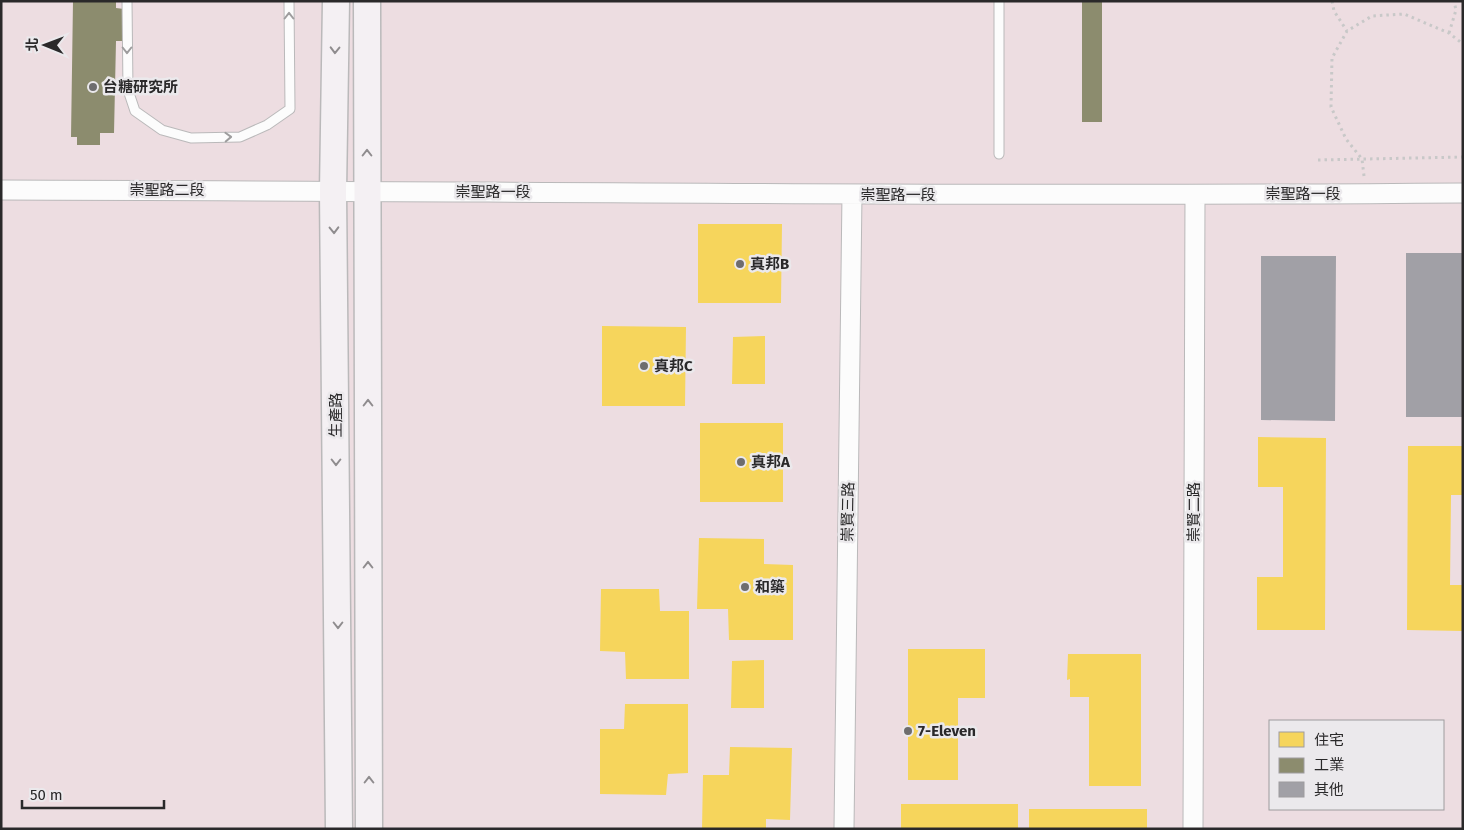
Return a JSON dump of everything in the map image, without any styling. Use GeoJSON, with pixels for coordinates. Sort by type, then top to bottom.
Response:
{"type":"FeatureCollection","features":[{"type":"Feature","properties":{"kind":"street","name":"生產路"},"geometry":{"type":"LineString","coordinates":[[336,1],[334,191],[339,829]]}},
{"type":"Feature","properties":{"kind":"street"},"geometry":{"type":"LineString","coordinates":[[366,1],[369,829]]}},
{"type":"Feature","properties":{"kind":"street","name":"崇聖路二段"},"geometry":{"type":"LineString","coordinates":[[1,190],[334,191]]}},
{"type":"Feature","properties":{"kind":"street","name":"崇聖路一段"},"geometry":{"type":"LineString","coordinates":[[334,191],[852,194],[1463,193]]}},
{"type":"Feature","properties":{"kind":"street","name":"崇賢三路"},"geometry":{"type":"LineString","coordinates":[[844,829],[852,194]]}},
{"type":"Feature","properties":{"kind":"street","name":"崇賢二路"},"geometry":{"type":"LineString","coordinates":[[1192,829],[1195,194]]}},
{"type":"Feature","properties":{"kind":"lane"},"geometry":{"type":"LineString","coordinates":[[127,1],[128,90],[136,112],[162,130],[191,138],[240,137],[267,125],[290,109],[289,1]]}},
{"type":"Feature","properties":{"kind":"lane"},"geometry":{"type":"LineString","coordinates":[[999,1],[999,154]]}},
{"type":"Feature","properties":{"kind":"path"},"geometry":{"type":"LineString","coordinates":[[1332,1],[1334,12],[1347,31]]}},
{"type":"Feature","properties":{"kind":"path"},"geometry":{"type":"LineString","coordinates":[[1449,33],[1456,10],[1454,1]]}},
{"type":"Feature","properties":{"kind":"path"},"geometry":{"type":"LineString","coordinates":[[1366,193],[1362,159],[1346,139],[1331,107],[1332,58],[1347,31],[1372,16],[1404,14],[1449,33],[1463,44]]}},
{"type":"Feature","properties":{"kind":"path"},"geometry":{"type":"LineString","coordinates":[[1318,160],[1463,158]]}},
{"type":"Feature","properties":{"kind":"shaded area"},"geometry":{"type":"Polygon","coordinates":[[[1,1],[1463,1],[1463,829],[1,829],[1,1]]]}},
{"type":"Feature","properties":{"kind":"building: 住宅","name":"真邦B"},"geometry":{"type":"Polygon","coordinates":[[[698,224],[782,224],[781,303],[698,303],[698,224]]]}},
{"type":"Feature","properties":{"kind":"building: 住宅","name":"真邦C"},"geometry":{"type":"Polygon","coordinates":[[[602,326],[686,327],[685,406],[602,406],[602,326]]]}},
{"type":"Feature","properties":{"kind":"building: 住宅"},"geometry":{"type":"Polygon","coordinates":[[[765,336],[765,384],[732,384],[733,337],[765,336]]]}},
{"type":"Feature","properties":{"kind":"building: 住宅","name":"真邦A"},"geometry":{"type":"Polygon","coordinates":[[[700,423],[783,423],[783,502],[700,502],[700,423]]]}},
{"type":"Feature","properties":{"kind":"building: 住宅"},"geometry":{"type":"Polygon","coordinates":[[[1258,437],[1326,438],[1325,630],[1257,630],[1257,577],[1283,577],[1283,487],[1258,487],[1258,437]]]}},
{"type":"Feature","properties":{"kind":"building: 住宅"},"geometry":{"type":"Polygon","coordinates":[[[1408,446],[1463,446],[1463,495],[1451,495],[1450,585],[1463,585],[1463,631],[1407,630],[1408,446]]]}},
{"type":"Feature","properties":{"kind":"building: 住宅","name":"和築"},"geometry":{"type":"Polygon","coordinates":[[[699,538],[764,539],[764,564],[793,565],[793,640],[729,640],[728,609],[697,609],[699,538]]]}},
{"type":"Feature","properties":{"kind":"building: 住宅"},"geometry":{"type":"Polygon","coordinates":[[[601,589],[659,589],[660,611],[689,611],[689,679],[626,679],[625,652],[600,651],[601,589]]]}},
{"type":"Feature","properties":{"kind":"building: 住宅"},"geometry":{"type":"Polygon","coordinates":[[[908,649],[985,649],[985,698],[958,698],[958,780],[908,780],[908,649]]]}},
{"type":"Feature","properties":{"kind":"building: 住宅"},"geometry":{"type":"Polygon","coordinates":[[[1068,654],[1141,654],[1141,786],[1089,786],[1089,697],[1070,697],[1070,679],[1067,680],[1068,654]]]}},
{"type":"Feature","properties":{"kind":"building: 住宅"},"geometry":{"type":"Polygon","coordinates":[[[764,660],[764,708],[731,708],[732,661],[764,660]]]}},
{"type":"Feature","properties":{"kind":"building: 住宅"},"geometry":{"type":"Polygon","coordinates":[[[625,704],[688,704],[688,773],[668,774],[666,795],[600,794],[600,729],[624,729],[625,704]]]}},
{"type":"Feature","properties":{"kind":"building: 住宅"},"geometry":{"type":"Polygon","coordinates":[[[730,747],[792,748],[790,820],[766,819],[766,829],[702,829],[703,775],[729,775],[730,747]]]}},
{"type":"Feature","properties":{"kind":"building: 住宅"},"geometry":{"type":"Polygon","coordinates":[[[901,804],[1018,804],[1018,829],[901,829],[901,804]]]}},
{"type":"Feature","properties":{"kind":"building: 住宅"},"geometry":{"type":"Polygon","coordinates":[[[1029,809],[1147,809],[1147,829],[1029,829],[1029,809]]]}},
{"type":"Feature","properties":{"kind":"building: 工業","name":"台糖研究所"},"geometry":{"type":"Polygon","coordinates":[[[73,1],[116,1],[116,8],[124,9],[123,41],[116,41],[114,133],[100,133],[100,145],[77,145],[77,137],[71,137],[73,1]]]}},
{"type":"Feature","properties":{"kind":"building: 工業"},"geometry":{"type":"Polygon","coordinates":[[[1082,1],[1102,1],[1102,122],[1082,122],[1082,1]]]}},
{"type":"Feature","properties":{"kind":"building: 其他"},"geometry":{"type":"Polygon","coordinates":[[[1406,253],[1463,253],[1463,417],[1406,417],[1406,253]]]}},
{"type":"Feature","properties":{"kind":"building: 其他"},"geometry":{"type":"Polygon","coordinates":[[[1261,256],[1336,256],[1335,421],[1261,420],[1261,256]]]}},
{"type":"Feature","properties":{"kind":"place","name":"台糖研究所"},"geometry":{"type":"Point","coordinates":[93,87]}},
{"type":"Feature","properties":{"kind":"place","name":"真邦B"},"geometry":{"type":"Point","coordinates":[740,264]}},
{"type":"Feature","properties":{"kind":"place","name":"真邦C"},"geometry":{"type":"Point","coordinates":[644,366]}},
{"type":"Feature","properties":{"kind":"place","name":"真邦A"},"geometry":{"type":"Point","coordinates":[741,462]}},
{"type":"Feature","properties":{"kind":"place","name":"和築"},"geometry":{"type":"Point","coordinates":[745,587]}},
{"type":"Feature","properties":{"kind":"place","name":"7-Eleven"},"geometry":{"type":"Point","coordinates":[908,731]}}]}
